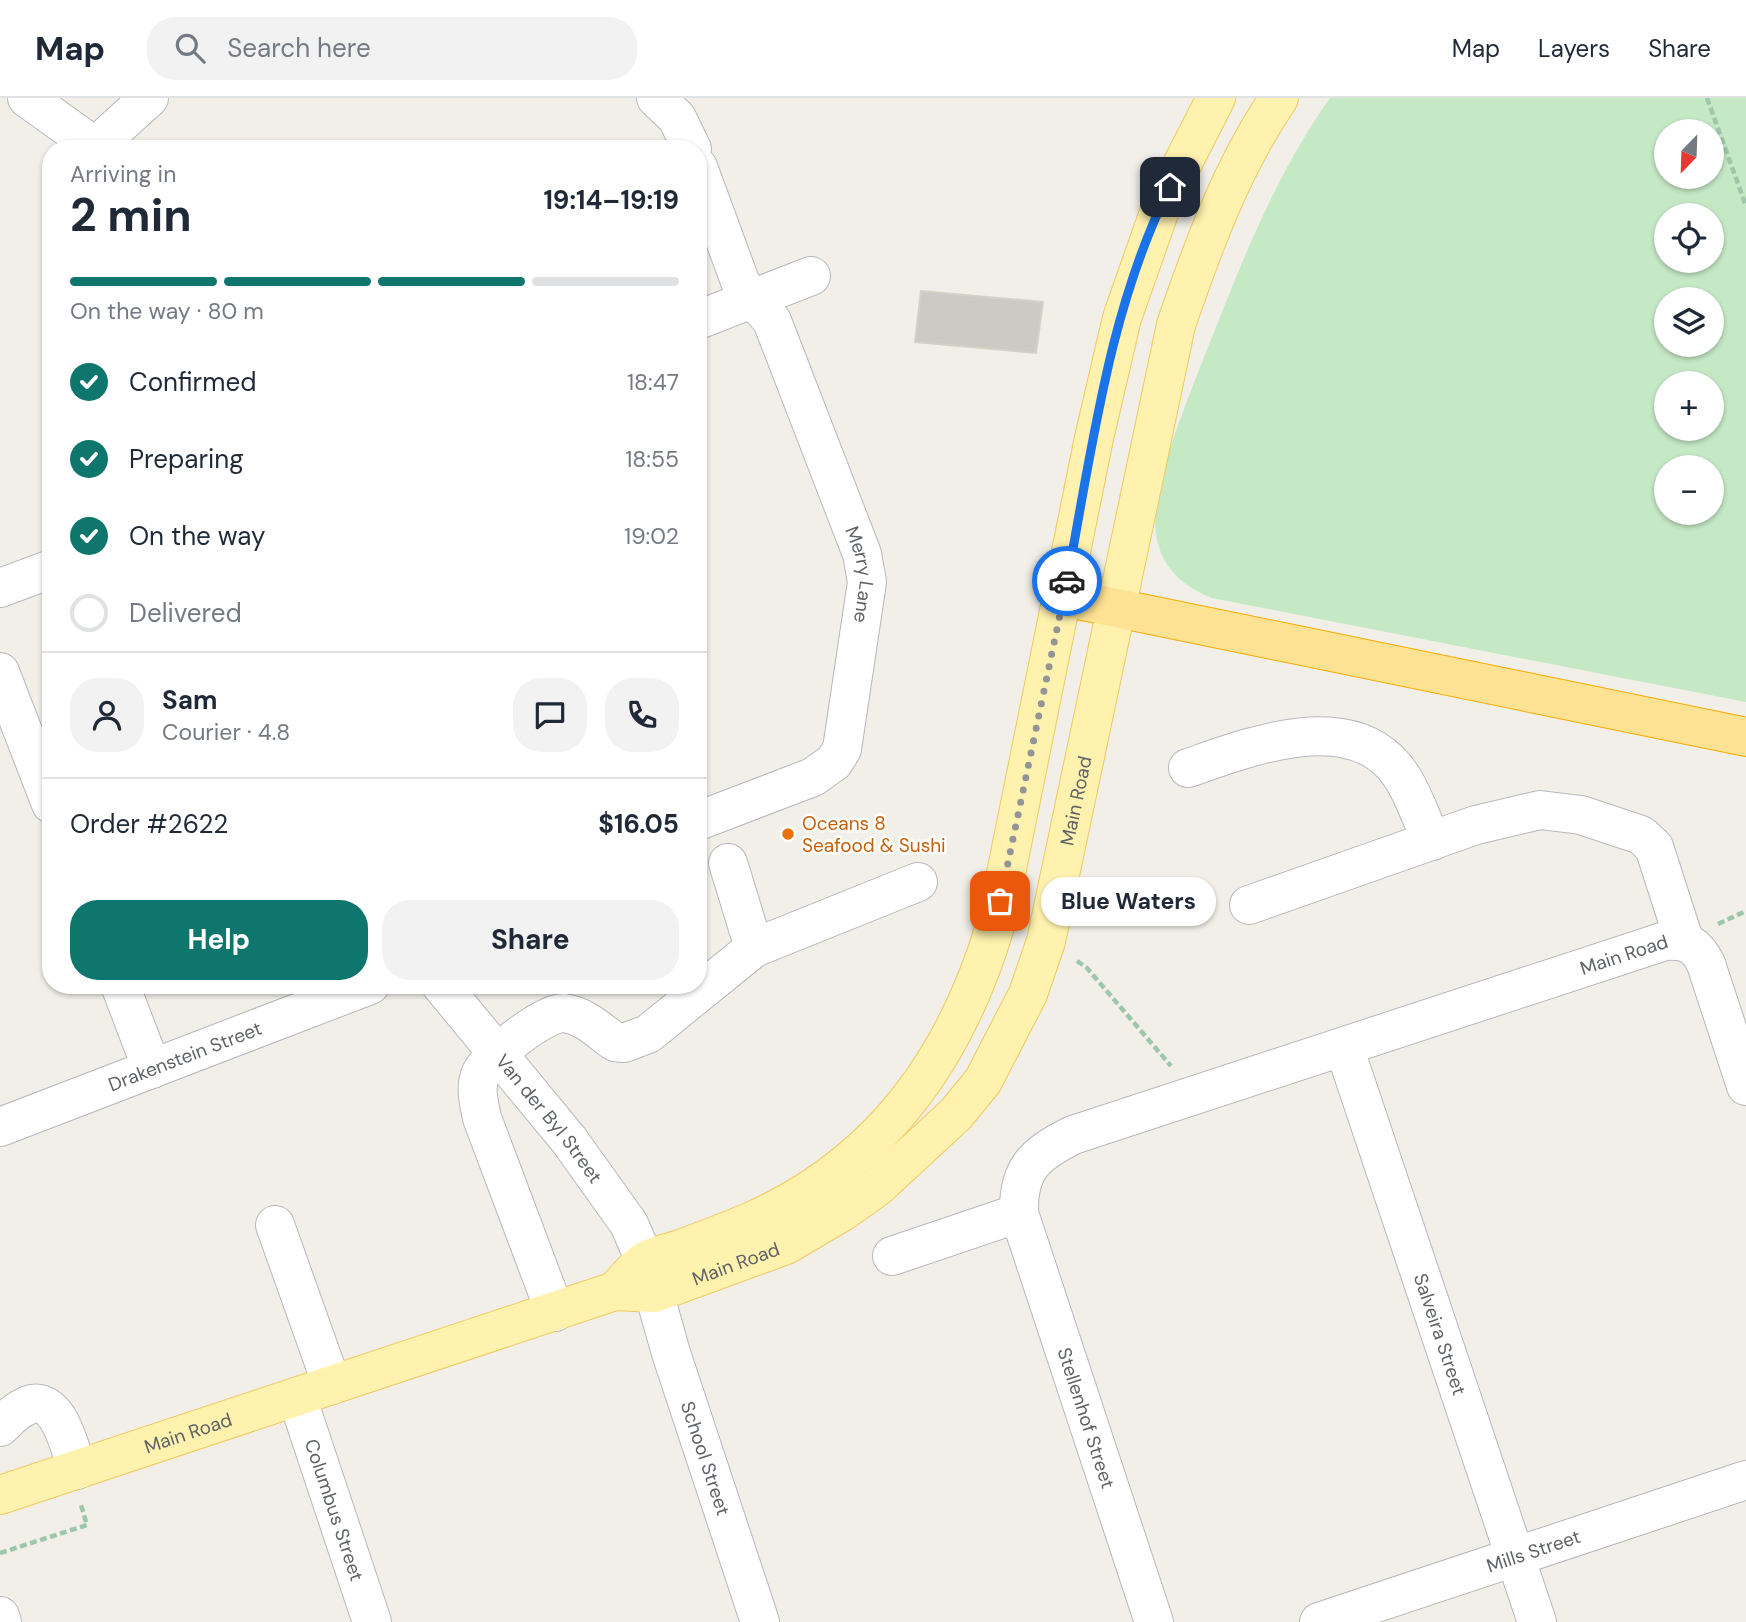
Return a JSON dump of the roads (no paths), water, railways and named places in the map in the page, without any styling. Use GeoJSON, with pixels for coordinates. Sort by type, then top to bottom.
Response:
{"type":"FeatureCollection","features":[{"type":"Feature","properties":{"kind":"highway"},"geometry":{"type":"LineString","coordinates":[[1063,597],[1746,737]]}},
{"type":"Feature","properties":{"kind":"main road","name":"Main Road"},"geometry":{"type":"LineString","coordinates":[[650,1277],[717,1236],[793,1202],[833,1174],[871,1142],[904,1108],[935,1065],[981,974],[996,923],[1094,438],[1122,318],[1161,204],[1216,98]]}},
{"type":"Feature","properties":{"kind":"main road","name":"Main Road"},"geometry":{"type":"LineString","coordinates":[[0,1495],[78,1484],[315,1391],[650,1277],[786,1245],[842,1212],[911,1158],[983,1081],[1028,994],[1046,941],[1176,325],[1199,256],[1228,188],[1258,130],[1279,98]]}},
{"type":"Feature","properties":{"kind":"street"},"geometry":{"type":"LineString","coordinates":[[27,98],[87,140]]}},
{"type":"Feature","properties":{"kind":"street"},"geometry":{"type":"LineString","coordinates":[[104,140],[149,98]]}},
{"type":"Feature","properties":{"kind":"street"},"geometry":{"type":"LineString","coordinates":[[666,101],[688,140]]}},
{"type":"Feature","properties":{"kind":"street","name":"Merry Lane"},"geometry":{"type":"LineString","coordinates":[[707,191],[741,284],[772,321],[862,554],[867,582],[845,736],[834,762],[813,777],[707,818]]}},
{"type":"Feature","properties":{"kind":"street"},"geometry":{"type":"LineString","coordinates":[[707,317],[811,276]]}},
{"type":"Feature","properties":{"kind":"street"},"geometry":{"type":"LineString","coordinates":[[0,588],[42,572]]}},
{"type":"Feature","properties":{"kind":"street"},"geometry":{"type":"LineString","coordinates":[[0,672],[42,781]]}},
{"type":"Feature","properties":{"kind":"street"},"geometry":{"type":"LineString","coordinates":[[1188,768],[1271,740],[1302,736],[1343,738],[1370,748],[1388,760],[1404,780],[1432,841]]}},
{"type":"Feature","properties":{"kind":"street"},"geometry":{"type":"LineString","coordinates":[[1249,905],[1476,825],[1540,810],[1581,815],[1632,831],[1654,847],[1746,1086]]}},
{"type":"Feature","properties":{"kind":"street"},"geometry":{"type":"LineString","coordinates":[[728,863],[754,948]]}},
{"type":"Feature","properties":{"kind":"street"},"geometry":{"type":"LineString","coordinates":[[707,986],[754,948],[918,882]]}},
{"type":"Feature","properties":{"kind":"street","name":"Main Road"},"geometry":{"type":"LineString","coordinates":[[1019,1213],[1018,1189],[1027,1168],[1045,1149],[1073,1135],[1665,941],[1695,952]]}},
{"type":"Feature","properties":{"kind":"street"},"geometry":{"type":"LineString","coordinates":[[123,994],[152,1069]]}},
{"type":"Feature","properties":{"kind":"street","name":"Drakenstein Street"},"geometry":{"type":"LineString","coordinates":[[0,1127],[347,994]]}},
{"type":"Feature","properties":{"kind":"street","name":"Van der Byl Street"},"geometry":{"type":"LineString","coordinates":[[448,994],[569,1140],[621,1211],[650,1277]]}},
{"type":"Feature","properties":{"kind":"street"},"geometry":{"type":"LineString","coordinates":[[555,1311],[482,1118],[477,1088],[480,1072],[496,1054],[544,1019],[561,1013],[582,1017],[615,1042],[635,1040],[648,1034],[697,994]]}},
{"type":"Feature","properties":{"kind":"street","name":"Salveira Street"},"geometry":{"type":"LineString","coordinates":[[1344,1046],[1537,1622]]}},
{"type":"Feature","properties":{"kind":"street"},"geometry":{"type":"LineString","coordinates":[[892,1256],[1019,1213]]}},
{"type":"Feature","properties":{"kind":"street","name":"Stellenhof Street"},"geometry":{"type":"LineString","coordinates":[[1019,1213],[1154,1622]]}},
{"type":"Feature","properties":{"kind":"street","name":"Columbus Street"},"geometry":{"type":"LineString","coordinates":[[275,1225],[372,1622]]}},
{"type":"Feature","properties":{"kind":"street","name":"School Street"},"geometry":{"type":"LineString","coordinates":[[650,1277],[671,1353],[760,1622]]}},
{"type":"Feature","properties":{"kind":"street"},"geometry":{"type":"LineString","coordinates":[[0,1427],[22,1407],[35,1404],[47,1408],[60,1418],[78,1484]]}},
{"type":"Feature","properties":{"kind":"street","name":"Mills Street"},"geometry":{"type":"LineString","coordinates":[[1319,1622],[1746,1480]]}},
{"type":"Feature","properties":{"kind":"street"},"geometry":{"type":"LineString","coordinates":[[0,1616],[2,1622]]}},
{"type":"Feature","properties":{"kind":"place","name":"Oceans 8 Seafood & Sushi"},"geometry":{"type":"Point","coordinates":[788,834]}},
{"type":"Feature","properties":{"kind":"place","name":"Blue Waters"},"geometry":{"type":"Point","coordinates":[1000,901]}}]}
